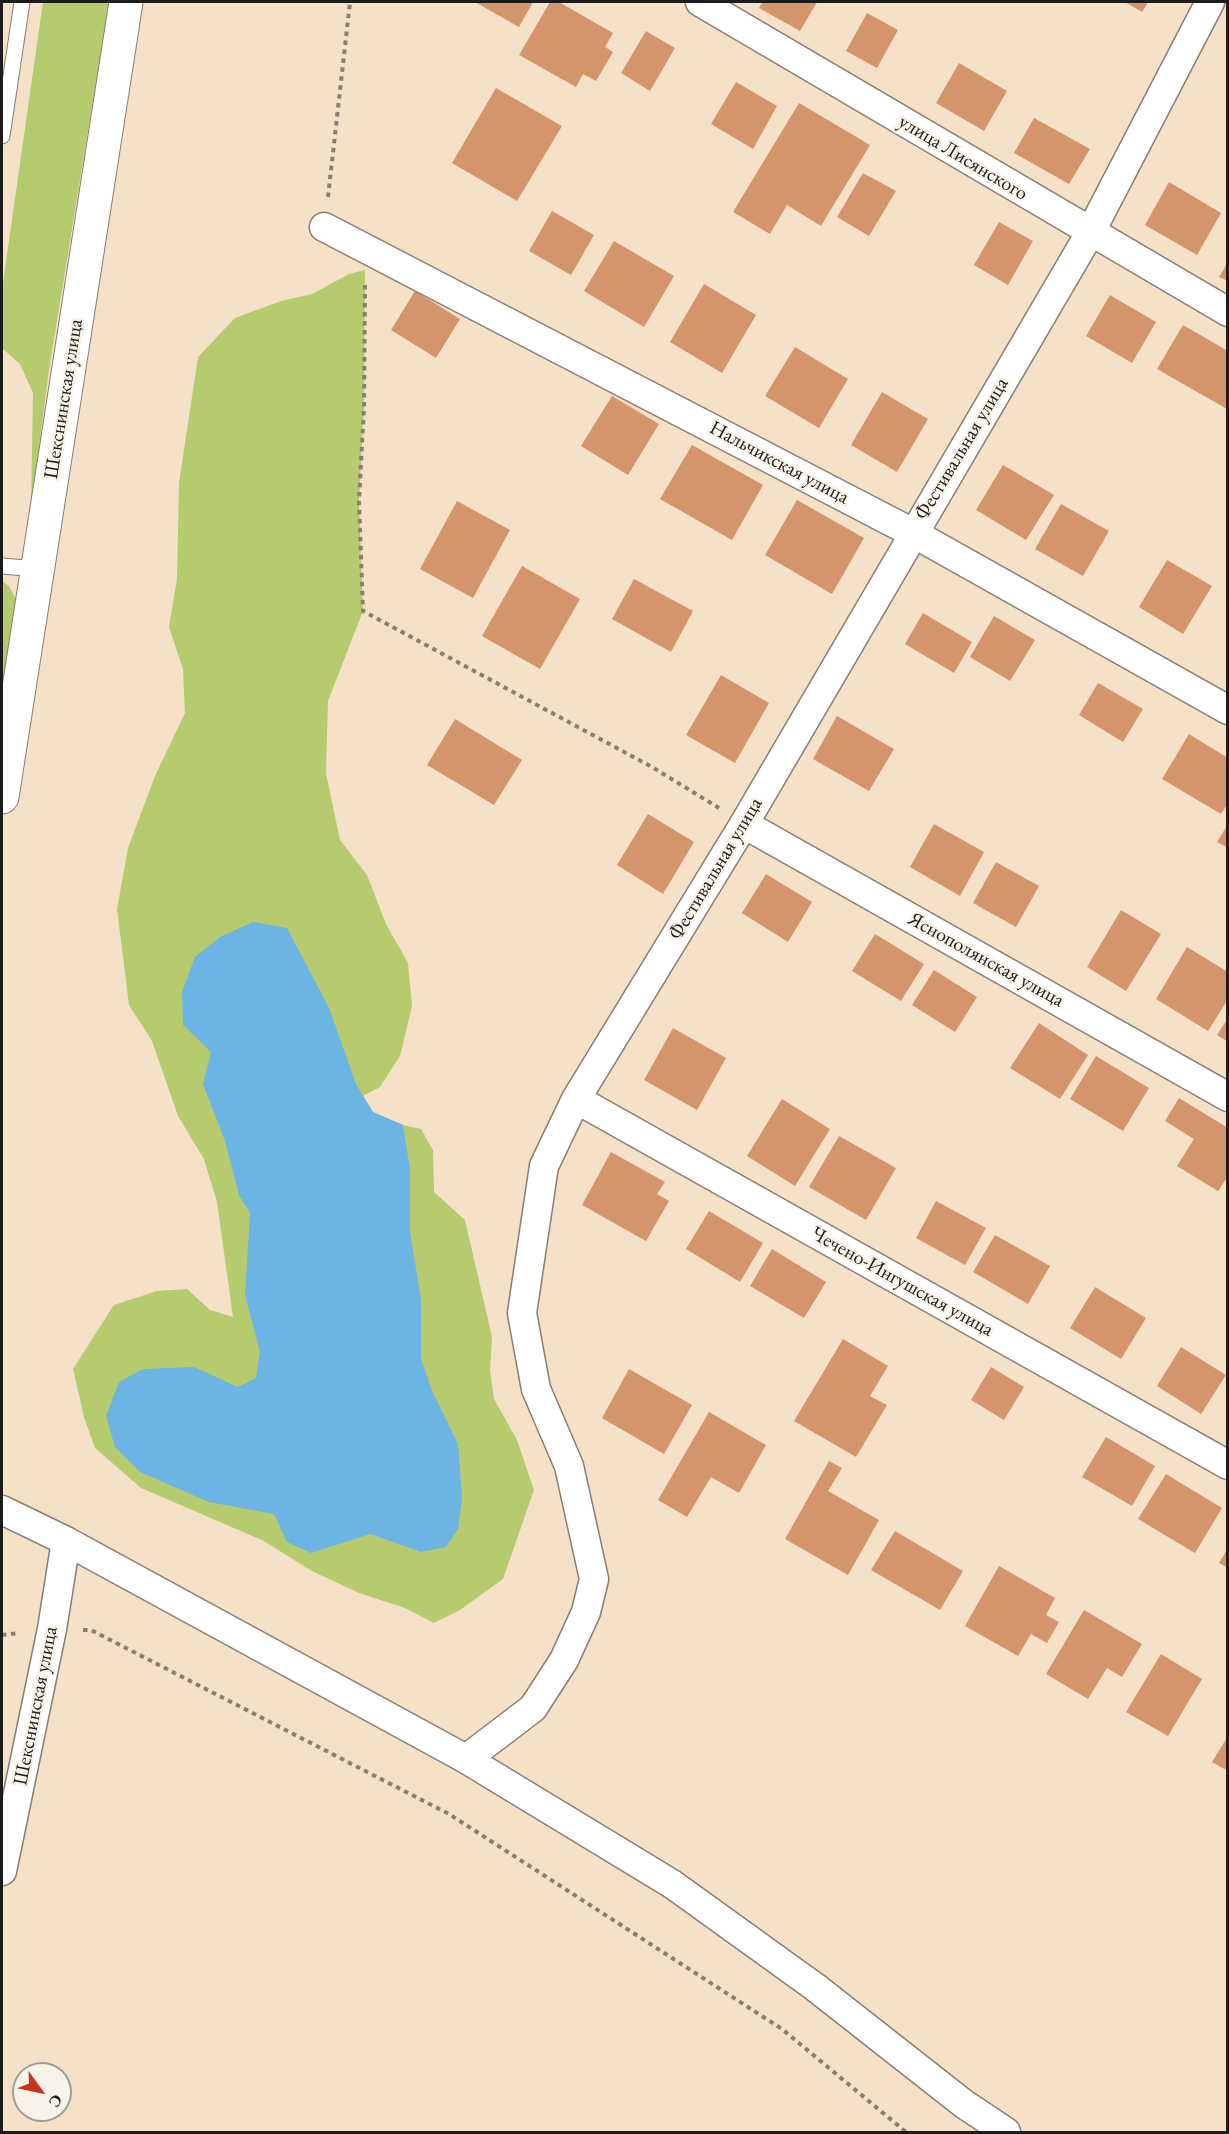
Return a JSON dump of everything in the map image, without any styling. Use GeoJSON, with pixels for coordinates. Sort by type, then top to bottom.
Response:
{"type":"FeatureCollection","features":[{"type":"Feature","properties":{"kind":"street","name":"Шекснинская улица"},"geometry":{"type":"LineString","coordinates":[[2,797],[126,2]]}},
{"type":"Feature","properties":{"kind":"street","name":"улица Лисянского"},"geometry":{"type":"LineString","coordinates":[[700,2],[1227,312]]}},
{"type":"Feature","properties":{"kind":"street","name":"Фестивальная улица"},"geometry":{"type":"LineString","coordinates":[[466,1759],[533,1708],[564,1660],[586,1612],[594,1579],[569,1466],[536,1389],[522,1313],[544,1166],[576,1099],[744,824],[1090,233],[1210,2]]}},
{"type":"Feature","properties":{"kind":"street","name":"Нальчикская улица"},"geometry":{"type":"LineString","coordinates":[[324,227],[913,533],[1227,710]]}},
{"type":"Feature","properties":{"kind":"street","name":"Яснополянская улица"},"geometry":{"type":"LineString","coordinates":[[744,824],[1227,1097]]}},
{"type":"Feature","properties":{"kind":"street","name":"Чечено-Ингушская улица"},"geometry":{"type":"LineString","coordinates":[[576,1099],[1227,1465]]}},
{"type":"Feature","properties":{"kind":"street"},"geometry":{"type":"LineString","coordinates":[[2,1510],[66,1540],[466,1759],[672,1884],[815,1987],[964,2104],[1006,2133]]}},
{"type":"Feature","properties":{"kind":"street","name":"Шекснинская улица"},"geometry":{"type":"LineString","coordinates":[[2,1871],[52,1629],[66,1540]]}},
{"type":"Feature","properties":{"kind":"lane"},"geometry":{"type":"LineString","coordinates":[[2,136],[22,2]]}},
{"type":"Feature","properties":{"kind":"lane"},"geometry":{"type":"LineString","coordinates":[[2,566],[37,569]]}},
{"type":"Feature","properties":{"kind":"path"},"geometry":{"type":"LineString","coordinates":[[324,227],[350,2]]}},
{"type":"Feature","properties":{"kind":"path"},"geometry":{"type":"LineString","coordinates":[[365,282],[364,407],[359,501],[363,611],[652,767],[744,824]]}},
{"type":"Feature","properties":{"kind":"path"},"geometry":{"type":"LineString","coordinates":[[52,1629],[91,1630],[449,1814],[783,2029],[906,2133]]}},
{"type":"Feature","properties":{"kind":"green space"},"geometry":{"type":"Polygon","coordinates":[[[43,2],[109,2],[49,370],[31,508],[33,393],[20,364],[2,348],[2,290],[43,2]]]}},
{"type":"Feature","properties":{"kind":"green space"},"geometry":{"type":"Polygon","coordinates":[[[365,270],[364,407],[359,501],[363,611],[328,701],[326,773],[340,840],[367,875],[386,924],[408,963],[412,1006],[400,1056],[380,1087],[363,1096],[373,1112],[403,1125],[421,1129],[433,1150],[434,1192],[465,1220],[492,1337],[490,1371],[494,1399],[517,1440],[534,1490],[503,1579],[460,1610],[434,1623],[405,1608],[359,1593],[310,1570],[264,1541],[141,1488],[95,1448],[84,1417],[73,1369],[114,1305],[157,1291],[187,1289],[210,1310],[233,1317],[217,1202],[204,1159],[178,1116],[152,1041],[129,1005],[117,909],[128,848],[155,776],[185,713],[183,669],[169,627],[177,579],[179,483],[198,357],[235,318],[281,301],[312,294],[349,274],[365,270]]]}},
{"type":"Feature","properties":{"kind":"green space"},"geometry":{"type":"Polygon","coordinates":[[[2,581],[9,586],[17,601],[2,719],[2,581]]]}},
{"type":"Feature","properties":{"kind":"water"},"geometry":{"type":"Polygon","coordinates":[[[253,922],[287,928],[329,1008],[356,1084],[373,1112],[403,1125],[410,1169],[410,1232],[421,1300],[421,1359],[433,1393],[458,1444],[462,1497],[458,1529],[446,1547],[421,1552],[370,1534],[311,1553],[287,1542],[274,1514],[209,1502],[140,1472],[115,1447],[106,1416],[119,1382],[143,1369],[194,1367],[238,1387],[256,1378],[260,1352],[245,1295],[250,1213],[239,1195],[225,1141],[203,1084],[211,1052],[183,1025],[182,992],[195,957],[220,937],[253,922]]]}},
{"type":"Feature","properties":{"kind":"building"},"geometry":{"type":"Polygon","coordinates":[[[475,2],[533,2],[519,27],[475,2]]]}},
{"type":"Feature","properties":{"kind":"building"},"geometry":{"type":"Polygon","coordinates":[[[550,2],[559,2],[613,33],[605,47],[613,52],[596,81],[583,74],[576,87],[519,55],[550,2]]]}},
{"type":"Feature","properties":{"kind":"building"},"geometry":{"type":"Polygon","coordinates":[[[763,2],[817,2],[800,31],[759,8],[763,2]]]}},
{"type":"Feature","properties":{"kind":"building"},"geometry":{"type":"Polygon","coordinates":[[[1125,2],[1148,2],[1142,12],[1125,2]]]}},
{"type":"Feature","properties":{"kind":"building"},"geometry":{"type":"Polygon","coordinates":[[[867,13],[898,30],[877,68],[846,51],[867,13]]]}},
{"type":"Feature","properties":{"kind":"building"},"geometry":{"type":"Polygon","coordinates":[[[646,31],[675,48],[650,91],[621,73],[646,31]]]}},
{"type":"Feature","properties":{"kind":"building"},"geometry":{"type":"Polygon","coordinates":[[[959,63],[1007,91],[984,131],[936,103],[959,63]]]}},
{"type":"Feature","properties":{"kind":"building"},"geometry":{"type":"Polygon","coordinates":[[[736,82],[777,106],[753,149],[711,124],[736,82]]]}},
{"type":"Feature","properties":{"kind":"building"},"geometry":{"type":"Polygon","coordinates":[[[496,88],[562,126],[517,201],[452,163],[496,88]]]}},
{"type":"Feature","properties":{"kind":"building"},"geometry":{"type":"Polygon","coordinates":[[[799,103],[870,145],[821,226],[787,205],[770,234],[733,212],[799,103]]]}},
{"type":"Feature","properties":{"kind":"building"},"geometry":{"type":"Polygon","coordinates":[[[1034,118],[1090,149],[1069,184],[1014,153],[1034,118]]]}},
{"type":"Feature","properties":{"kind":"building"},"geometry":{"type":"Polygon","coordinates":[[[863,173],[896,191],[869,236],[837,217],[863,173]]]}},
{"type":"Feature","properties":{"kind":"building"},"geometry":{"type":"Polygon","coordinates":[[[1169,182],[1221,213],[1197,255],[1145,225],[1169,182]]]}},
{"type":"Feature","properties":{"kind":"building"},"geometry":{"type":"Polygon","coordinates":[[[552,211],[594,235],[571,275],[529,251],[552,211]]]}},
{"type":"Feature","properties":{"kind":"building"},"geometry":{"type":"Polygon","coordinates":[[[999,222],[1033,241],[1008,285],[974,265],[999,222]]]}},
{"type":"Feature","properties":{"kind":"building"},"geometry":{"type":"Polygon","coordinates":[[[614,241],[674,276],[644,327],[584,291],[614,241]]]}},
{"type":"Feature","properties":{"kind":"building"},"geometry":{"type":"Polygon","coordinates":[[[1228,262],[1228,281],[1219,277],[1228,262]]]}},
{"type":"Feature","properties":{"kind":"building"},"geometry":{"type":"Polygon","coordinates":[[[704,284],[756,315],[722,373],[670,342],[704,284]]]}},
{"type":"Feature","properties":{"kind":"building"},"geometry":{"type":"Polygon","coordinates":[[[415,291],[460,319],[436,358],[391,330],[415,291]]]}},
{"type":"Feature","properties":{"kind":"building"},"geometry":{"type":"Polygon","coordinates":[[[1110,295],[1156,322],[1132,363],[1086,336],[1110,295]]]}},
{"type":"Feature","properties":{"kind":"building"},"geometry":{"type":"Polygon","coordinates":[[[1183,325],[1228,351],[1227,409],[1157,369],[1183,325]]]}},
{"type":"Feature","properties":{"kind":"building"},"geometry":{"type":"Polygon","coordinates":[[[795,347],[848,379],[819,428],[765,396],[795,347]]]}},
{"type":"Feature","properties":{"kind":"building"},"geometry":{"type":"Polygon","coordinates":[[[882,392],[928,419],[897,472],[851,445],[882,392]]]}},
{"type":"Feature","properties":{"kind":"building"},"geometry":{"type":"Polygon","coordinates":[[[612,396],[659,424],[628,475],[581,446],[612,396]]]}},
{"type":"Feature","properties":{"kind":"building"},"geometry":{"type":"Polygon","coordinates":[[[692,445],[763,485],[732,540],[660,499],[692,445]]]}},
{"type":"Feature","properties":{"kind":"building"},"geometry":{"type":"Polygon","coordinates":[[[1003,465],[1054,495],[1026,540],[976,510],[1003,465]]]}},
{"type":"Feature","properties":{"kind":"building"},"geometry":{"type":"Polygon","coordinates":[[[797,500],[864,538],[832,594],[765,555],[797,500]]]}},
{"type":"Feature","properties":{"kind":"building"},"geometry":{"type":"Polygon","coordinates":[[[457,501],[510,530],[473,598],[420,569],[457,501]]]}},
{"type":"Feature","properties":{"kind":"building"},"geometry":{"type":"Polygon","coordinates":[[[1061,504],[1109,531],[1083,576],[1035,549],[1061,504]]]}},
{"type":"Feature","properties":{"kind":"building"},"geometry":{"type":"Polygon","coordinates":[[[1167,560],[1212,586],[1183,634],[1139,607],[1167,560]]]}},
{"type":"Feature","properties":{"kind":"building"},"geometry":{"type":"Polygon","coordinates":[[[522,566],[580,599],[540,669],[482,636],[522,566]]]}},
{"type":"Feature","properties":{"kind":"building"},"geometry":{"type":"Polygon","coordinates":[[[634,579],[693,611],[671,652],[612,619],[634,579]]]}},
{"type":"Feature","properties":{"kind":"building"},"geometry":{"type":"Polygon","coordinates":[[[923,613],[972,642],[954,673],[905,644],[923,613]]]}},
{"type":"Feature","properties":{"kind":"building"},"geometry":{"type":"Polygon","coordinates":[[[994,616],[1035,640],[1010,681],[970,657],[994,616]]]}},
{"type":"Feature","properties":{"kind":"building"},"geometry":{"type":"Polygon","coordinates":[[[721,675],[769,703],[735,763],[686,735],[721,675]]]}},
{"type":"Feature","properties":{"kind":"building"},"geometry":{"type":"Polygon","coordinates":[[[1098,683],[1143,709],[1123,742],[1079,715],[1098,683]]]}},
{"type":"Feature","properties":{"kind":"building"},"geometry":{"type":"Polygon","coordinates":[[[837,716],[894,749],[869,791],[813,759],[837,716]]]}},
{"type":"Feature","properties":{"kind":"building"},"geometry":{"type":"Polygon","coordinates":[[[455,719],[522,760],[494,805],[427,765],[455,719]]]}},
{"type":"Feature","properties":{"kind":"building"},"geometry":{"type":"Polygon","coordinates":[[[1189,734],[1228,758],[1228,803],[1221,814],[1162,779],[1189,734]]]}},
{"type":"Feature","properties":{"kind":"building"},"geometry":{"type":"Polygon","coordinates":[[[648,814],[694,842],[663,894],[617,865],[648,814]]]}},
{"type":"Feature","properties":{"kind":"building"},"geometry":{"type":"Polygon","coordinates":[[[934,824],[984,852],[960,896],[910,867],[934,824]]]}},
{"type":"Feature","properties":{"kind":"building"},"geometry":{"type":"Polygon","coordinates":[[[1228,824],[1228,848],[1217,842],[1228,824]]]}},
{"type":"Feature","properties":{"kind":"building"},"geometry":{"type":"Polygon","coordinates":[[[996,862],[1039,886],[1016,927],[973,903],[996,862]]]}},
{"type":"Feature","properties":{"kind":"building"},"geometry":{"type":"Polygon","coordinates":[[[766,874],[812,902],[788,942],[742,913],[766,874]]]}},
{"type":"Feature","properties":{"kind":"building"},"geometry":{"type":"Polygon","coordinates":[[[1121,910],[1161,934],[1126,991],[1087,967],[1121,910]]]}},
{"type":"Feature","properties":{"kind":"building"},"geometry":{"type":"Polygon","coordinates":[[[875,934],[924,964],[901,1001],[852,971],[875,934]]]}},
{"type":"Feature","properties":{"kind":"building"},"geometry":{"type":"Polygon","coordinates":[[[1187,947],[1228,972],[1228,999],[1208,1031],[1156,999],[1187,947]]]}},
{"type":"Feature","properties":{"kind":"building"},"geometry":{"type":"Polygon","coordinates":[[[934,970],[977,997],[955,1032],[912,1005],[934,970]]]}},
{"type":"Feature","properties":{"kind":"building"},"geometry":{"type":"Polygon","coordinates":[[[1228,1018],[1228,1042],[1217,1035],[1228,1018]]]}},
{"type":"Feature","properties":{"kind":"building"},"geometry":{"type":"Polygon","coordinates":[[[1039,1023],[1088,1055],[1060,1099],[1010,1068],[1039,1023]]]}},
{"type":"Feature","properties":{"kind":"building"},"geometry":{"type":"Polygon","coordinates":[[[673,1028],[726,1058],[697,1110],[644,1080],[673,1028]]]}},
{"type":"Feature","properties":{"kind":"building"},"geometry":{"type":"Polygon","coordinates":[[[1096,1056],[1149,1088],[1123,1131],[1070,1099],[1096,1056]]]}},
{"type":"Feature","properties":{"kind":"building"},"geometry":{"type":"Polygon","coordinates":[[[1179,1098],[1228,1128],[1228,1176],[1218,1191],[1177,1166],[1194,1139],[1165,1121],[1179,1098]]]}},
{"type":"Feature","properties":{"kind":"building"},"geometry":{"type":"Polygon","coordinates":[[[782,1099],[830,1129],[795,1186],[747,1156],[782,1099]]]}},
{"type":"Feature","properties":{"kind":"building"},"geometry":{"type":"Polygon","coordinates":[[[839,1136],[896,1168],[866,1220],[809,1187],[839,1136]]]}},
{"type":"Feature","properties":{"kind":"building"},"geometry":{"type":"Polygon","coordinates":[[[611,1152],[665,1182],[657,1194],[669,1201],[646,1241],[582,1205],[611,1152]]]}},
{"type":"Feature","properties":{"kind":"building"},"geometry":{"type":"Polygon","coordinates":[[[936,1201],[986,1228],[965,1265],[916,1238],[936,1201]]]}},
{"type":"Feature","properties":{"kind":"building"},"geometry":{"type":"Polygon","coordinates":[[[709,1211],[763,1243],[740,1282],[686,1249],[709,1211]]]}},
{"type":"Feature","properties":{"kind":"building"},"geometry":{"type":"Polygon","coordinates":[[[995,1235],[1050,1266],[1028,1304],[973,1272],[995,1235]]]}},
{"type":"Feature","properties":{"kind":"building"},"geometry":{"type":"Polygon","coordinates":[[[772,1249],[826,1282],[804,1318],[750,1286],[772,1249]]]}},
{"type":"Feature","properties":{"kind":"building"},"geometry":{"type":"Polygon","coordinates":[[[1095,1287],[1146,1318],[1121,1359],[1070,1328],[1095,1287]]]}},
{"type":"Feature","properties":{"kind":"building"},"geometry":{"type":"Polygon","coordinates":[[[843,1339],[888,1366],[870,1396],[887,1405],[856,1457],[794,1421],[843,1339]]]}},
{"type":"Feature","properties":{"kind":"building"},"geometry":{"type":"Polygon","coordinates":[[[1181,1347],[1226,1375],[1201,1414],[1157,1386],[1181,1347]]]}},
{"type":"Feature","properties":{"kind":"building"},"geometry":{"type":"Polygon","coordinates":[[[991,1367],[1024,1387],[1004,1420],[971,1400],[991,1367]]]}},
{"type":"Feature","properties":{"kind":"building"},"geometry":{"type":"Polygon","coordinates":[[[629,1369],[692,1405],[664,1454],[602,1418],[629,1369]]]}},
{"type":"Feature","properties":{"kind":"building"},"geometry":{"type":"Polygon","coordinates":[[[709,1412],[766,1445],[739,1493],[711,1477],[687,1517],[658,1500],[709,1412]]]}},
{"type":"Feature","properties":{"kind":"building"},"geometry":{"type":"Polygon","coordinates":[[[1106,1437],[1155,1466],[1132,1506],[1082,1477],[1106,1437]]]}},
{"type":"Feature","properties":{"kind":"building"},"geometry":{"type":"Polygon","coordinates":[[[829,1461],[842,1468],[828,1491],[879,1520],[848,1575],[785,1539],[829,1461]]]}},
{"type":"Feature","properties":{"kind":"building"},"geometry":{"type":"Polygon","coordinates":[[[1166,1474],[1222,1508],[1195,1553],[1138,1519],[1166,1474]]]}},
{"type":"Feature","properties":{"kind":"building"},"geometry":{"type":"Polygon","coordinates":[[[895,1531],[963,1571],[940,1610],[871,1570],[895,1531]]]}},
{"type":"Feature","properties":{"kind":"building"},"geometry":{"type":"Polygon","coordinates":[[[1228,1548],[1228,1568],[1219,1563],[1228,1548]]]}},
{"type":"Feature","properties":{"kind":"building"},"geometry":{"type":"Polygon","coordinates":[[[999,1566],[1055,1598],[1046,1615],[1059,1622],[1047,1643],[1031,1634],[1018,1656],[965,1626],[999,1566]]]}},
{"type":"Feature","properties":{"kind":"building"},"geometry":{"type":"Polygon","coordinates":[[[1084,1610],[1142,1644],[1122,1677],[1107,1668],[1088,1699],[1046,1674],[1084,1610]]]}},
{"type":"Feature","properties":{"kind":"building"},"geometry":{"type":"Polygon","coordinates":[[[1161,1654],[1202,1679],[1168,1736],[1126,1712],[1161,1654]]]}},
{"type":"Feature","properties":{"kind":"building"},"geometry":{"type":"Polygon","coordinates":[[[1228,1736],[1228,1771],[1212,1762],[1228,1736]]]}}]}
